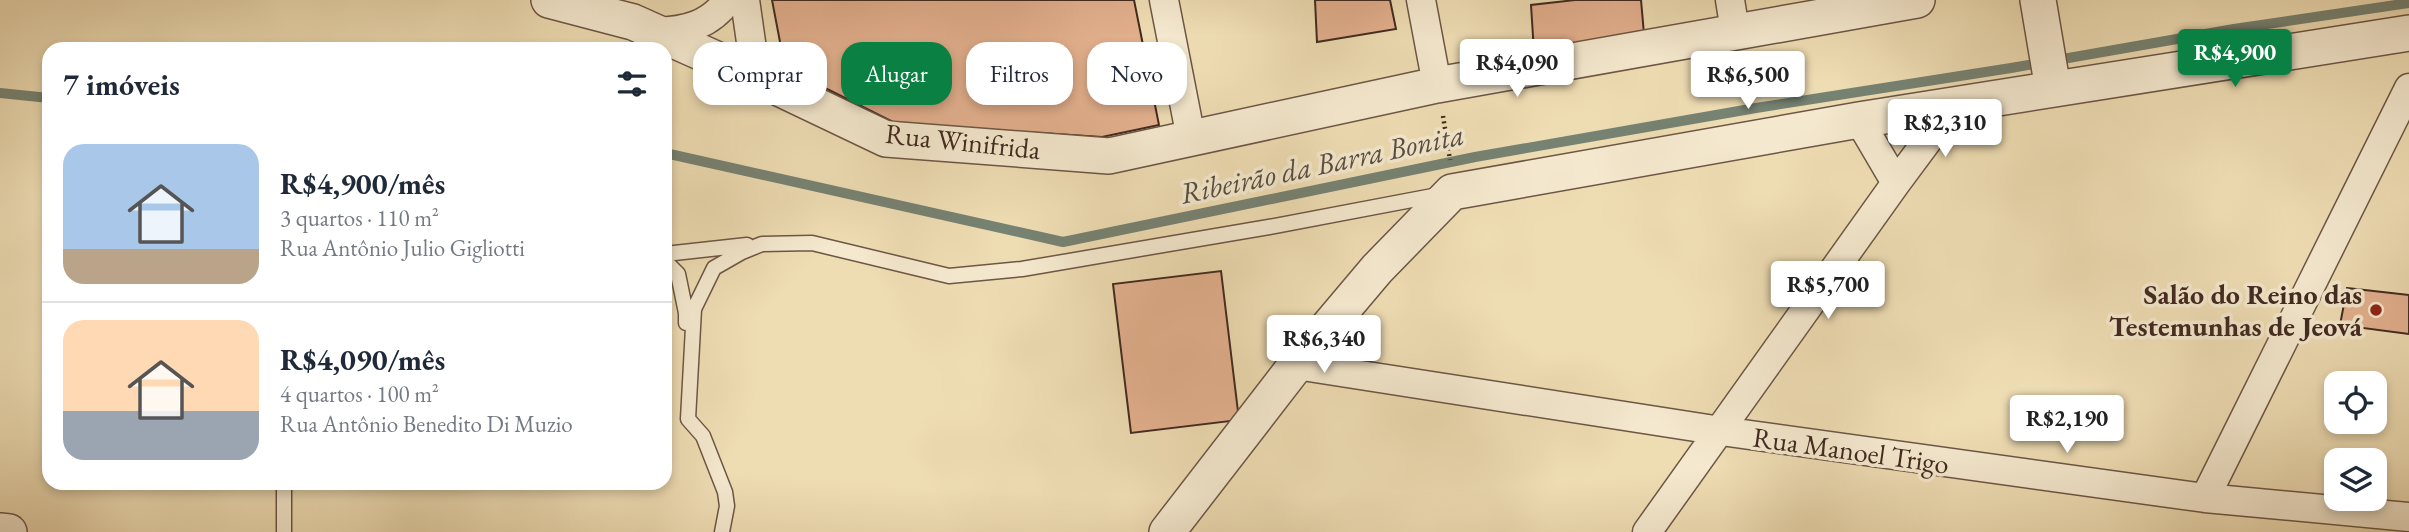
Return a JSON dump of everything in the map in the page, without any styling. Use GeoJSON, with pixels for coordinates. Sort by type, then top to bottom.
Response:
{"type":"FeatureCollection","features":[{"type":"Feature","properties":{"kind":"street","name":"Rua Winifrida"},"geometry":{"type":"LineString","coordinates":[[550,0],[634,22],[693,49]]}},
{"type":"Feature","properties":{"kind":"street"},"geometry":{"type":"LineString","coordinates":[[656,32],[686,30],[700,24],[728,0]]}},
{"type":"Feature","properties":{"kind":"street"},"geometry":{"type":"LineString","coordinates":[[745,0],[751,42]]}},
{"type":"Feature","properties":{"kind":"street"},"geometry":{"type":"LineString","coordinates":[[1164,0],[1191,138]]}},
{"type":"Feature","properties":{"kind":"street"},"geometry":{"type":"LineString","coordinates":[[1421,0],[1440,99]]}},
{"type":"Feature","properties":{"kind":"street","name":"Rua Winifrida"},"geometry":{"type":"LineString","coordinates":[[815,105],[886,139],[1109,156],[1191,138],[1440,99],[1733,16],[1917,0]]}},
{"type":"Feature","properties":{"kind":"street"},"geometry":{"type":"LineString","coordinates":[[2039,4],[2050,77]]}},
{"type":"Feature","properties":{"kind":"street"},"geometry":{"type":"LineString","coordinates":[[1167,532],[1296,365],[1452,181],[1955,105],[2050,77],[2409,33]]}},
{"type":"Feature","properties":{"kind":"street"},"geometry":{"type":"LineString","coordinates":[[2205,498],[2409,88]]}},
{"type":"Feature","properties":{"kind":"street"},"geometry":{"type":"LineString","coordinates":[[1647,532],[1721,432],[1896,183],[1955,105]]}},
{"type":"Feature","properties":{"kind":"street"},"geometry":{"type":"LineString","coordinates":[[1859,120],[1896,183]]}},
{"type":"Feature","properties":{"kind":"street","name":"Rua Manoel Trigo"},"geometry":{"type":"LineString","coordinates":[[1296,365],[1721,432],[2205,498],[2409,517]]}},
{"type":"Feature","properties":{"kind":"street"},"geometry":{"type":"LineString","coordinates":[[0,531],[9,532]]}},
{"type":"Feature","properties":{"kind":"lane"},"geometry":{"type":"LineString","coordinates":[[672,253],[762,244],[812,243],[949,276],[1049,264],[1269,227],[1452,181]]}},
{"type":"Feature","properties":{"kind":"lane"},"geometry":{"type":"LineString","coordinates":[[719,532],[727,506],[725,492],[703,436],[688,419],[694,309],[714,268],[742,251],[762,244]]}},
{"type":"Feature","properties":{"kind":"lane"},"geometry":{"type":"LineString","coordinates":[[672,268],[678,274],[686,313],[684,423],[698,440],[721,498],[719,532]]}},
{"type":"Feature","properties":{"kind":"lane"},"geometry":{"type":"LineString","coordinates":[[284,490],[284,532]]}},
{"type":"Feature","properties":{"kind":"path"},"geometry":{"type":"LineString","coordinates":[[1440,99],[1452,181]]}},
{"type":"Feature","properties":{"kind":"building"},"geometry":{"type":"Polygon","coordinates":[[[772,0],[1134,0],[1142,42],[1087,42],[1087,105],[1155,105],[1159,125],[1102,137],[897,124],[859,105],[952,105],[952,42],[841,42],[841,96],[827,89],[827,42],[780,42],[772,0]]]}},
{"type":"Feature","properties":{"kind":"building"},"geometry":{"type":"Polygon","coordinates":[[[1315,0],[1390,0],[1396,29],[1317,42],[1315,0]]]}},
{"type":"Feature","properties":{"kind":"building"},"geometry":{"type":"Polygon","coordinates":[[[1575,0],[1641,0],[1644,34],[1534,52],[1531,5],[1575,0]]]}},
{"type":"Feature","properties":{"kind":"building"},"geometry":{"type":"Polygon","coordinates":[[[1221,271],[1239,420],[1131,433],[1113,284],[1221,271]]]}},
{"type":"Feature","properties":{"kind":"building","name":"Salão do Reino das Testemunhas de Jeová"},"geometry":{"type":"Polygon","coordinates":[[[2347,288],[2409,295],[2409,334],[2340,325],[2347,288]]]}},
{"type":"Feature","properties":{"kind":"waterway","name":"Ribeirão da Barra Bonita"},"geometry":{"type":"LineString","coordinates":[[672,155],[1063,242],[1475,157],[2234,29],[2409,3]]}},
{"type":"Feature","properties":{"kind":"waterway","name":"Ribeirão da Barra Bonita"},"geometry":{"type":"LineString","coordinates":[[0,93],[42,97]]}},
{"type":"Feature","properties":{"kind":"place","name":"Salão do Reino das Testemunhas de Jeová"},"geometry":{"type":"Point","coordinates":[2376,310]}}]}
